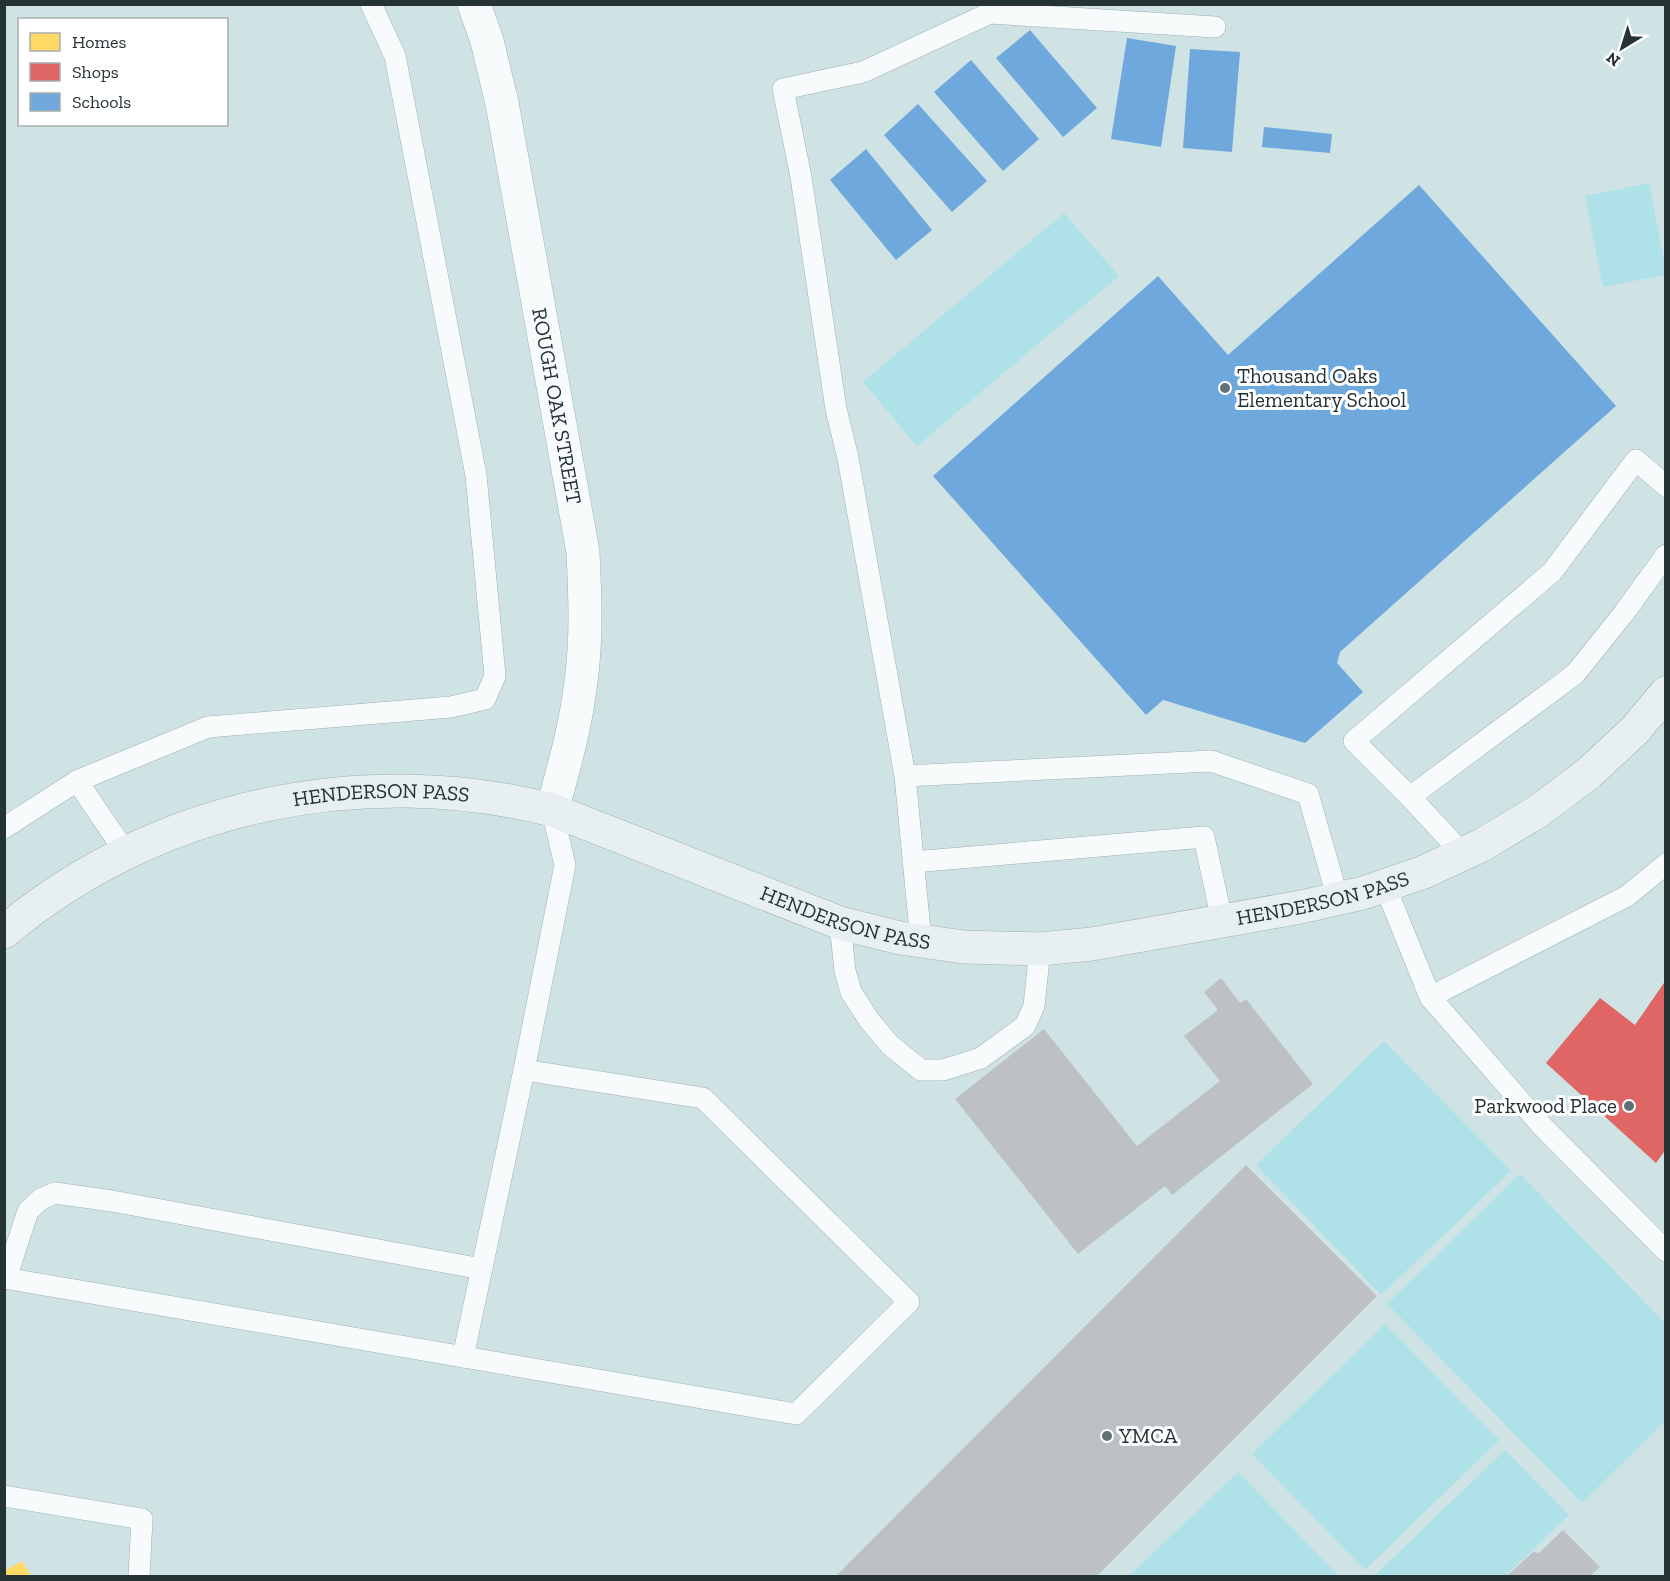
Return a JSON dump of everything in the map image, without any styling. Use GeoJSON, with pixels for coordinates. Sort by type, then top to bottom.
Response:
{"type":"FeatureCollection","features":[{"type":"Feature","properties":{"kind":"street","name":"ROUGH OAK STREET"},"geometry":{"type":"LineString","coordinates":[[474,4],[487,41],[502,103],[583,552],[586,616],[582,680],[570,744],[552,810]]}},
{"type":"Feature","properties":{"kind":"street","name":"HENDERSON PASS"},"geometry":{"type":"LineString","coordinates":[[4,932],[79,878],[126,853],[195,823],[257,806],[320,794],[384,790],[449,792],[513,800],[552,810],[840,923],[900,938],[964,946],[1040,949],[1092,944],[1338,899],[1424,872],[1482,845],[1537,812],[1589,773],[1635,730],[1665,693]]}},
{"type":"Feature","properties":{"kind":"lane"},"geometry":{"type":"LineString","coordinates":[[4,828],[77,781],[208,727],[451,707],[485,699],[495,676],[476,475],[395,56],[371,4]]}},
{"type":"Feature","properties":{"kind":"lane"},"geometry":{"type":"LineString","coordinates":[[921,941],[905,776],[848,458],[836,409],[801,177],[783,89],[863,72],[990,13],[1215,27]]}},
{"type":"Feature","properties":{"kind":"lane"},"geometry":{"type":"LineString","coordinates":[[1463,854],[1354,741],[1552,572],[1636,460],[1665,486]]}},
{"type":"Feature","properties":{"kind":"lane"},"geometry":{"type":"LineString","coordinates":[[1410,797],[1575,674],[1665,555]]}},
{"type":"Feature","properties":{"kind":"lane"},"geometry":{"type":"LineString","coordinates":[[905,776],[1211,761],[1308,794],[1338,899]]}},
{"type":"Feature","properties":{"kind":"lane"},"geometry":{"type":"LineString","coordinates":[[77,781],[126,853]]}},
{"type":"Feature","properties":{"kind":"lane"},"geometry":{"type":"LineString","coordinates":[[463,1357],[565,865],[552,810]]}},
{"type":"Feature","properties":{"kind":"lane"},"geometry":{"type":"LineString","coordinates":[[913,862],[1204,837],[1222,921]]}},
{"type":"Feature","properties":{"kind":"lane"},"geometry":{"type":"LineString","coordinates":[[1431,997],[1628,896],[1665,864]]}},
{"type":"Feature","properties":{"kind":"lane"},"geometry":{"type":"LineString","coordinates":[[1385,886],[1431,997],[1542,1126],[1665,1251]]}},
{"type":"Feature","properties":{"kind":"lane"},"geometry":{"type":"LineString","coordinates":[[840,923],[844,971],[851,992],[869,1020],[890,1046],[921,1070],[943,1070],[981,1058],[1026,1026],[1034,1006],[1040,949]]}},
{"type":"Feature","properties":{"kind":"lane"},"geometry":{"type":"LineString","coordinates":[[482,1269],[112,1201],[55,1193],[41,1199],[28,1211],[5,1278],[796,1414],[909,1302],[703,1098],[524,1070]]}},
{"type":"Feature","properties":{"kind":"lane"},"geometry":{"type":"LineString","coordinates":[[4,1496],[142,1519],[139,1576]]}},
{"type":"Feature","properties":{"kind":"shaded area"},"geometry":{"type":"Polygon","coordinates":[[[1649,183],[1665,275],[1603,287],[1585,196],[1649,183]]]}},
{"type":"Feature","properties":{"kind":"shaded area"},"geometry":{"type":"Polygon","coordinates":[[[1064,213],[1119,276],[917,446],[863,382],[1064,213]]]}},
{"type":"Feature","properties":{"kind":"shaded area"},"geometry":{"type":"Polygon","coordinates":[[[1384,1041],[1511,1171],[1381,1295],[1256,1165],[1384,1041]]]}},
{"type":"Feature","properties":{"kind":"shaded area"},"geometry":{"type":"Polygon","coordinates":[[[1520,1174],[1665,1323],[1665,1421],[1582,1503],[1387,1304],[1520,1174]]]}},
{"type":"Feature","properties":{"kind":"shaded area"},"geometry":{"type":"Polygon","coordinates":[[[1385,1324],[1499,1440],[1365,1570],[1252,1454],[1385,1324]]]}},
{"type":"Feature","properties":{"kind":"shaded area"},"geometry":{"type":"Polygon","coordinates":[[[1505,1450],[1569,1515],[1505,1576],[1374,1576],[1505,1450]]]}},
{"type":"Feature","properties":{"kind":"shaded area"},"geometry":{"type":"Polygon","coordinates":[[[1238,1472],[1339,1576],[1129,1576],[1238,1472]]]}},
{"type":"Feature","properties":{"kind":"building: Homes"},"geometry":{"type":"Polygon","coordinates":[[[22,1561],[31,1576],[4,1576],[4,1571],[22,1561]]]}},
{"type":"Feature","properties":{"kind":"building: Shops","name":"Parkwood Place"},"geometry":{"type":"Polygon","coordinates":[[[1666,980],[1666,1149],[1656,1163],[1546,1063],[1600,998],[1635,1025],[1666,980]]]}},
{"type":"Feature","properties":{"kind":"building: Schools"},"geometry":{"type":"Polygon","coordinates":[[[1030,30],[1097,108],[1063,137],[996,58],[1030,30]]]}},
{"type":"Feature","properties":{"kind":"building: Schools"},"geometry":{"type":"Polygon","coordinates":[[[1127,38],[1176,46],[1161,147],[1111,139],[1127,38]]]}},
{"type":"Feature","properties":{"kind":"building: Schools"},"geometry":{"type":"Polygon","coordinates":[[[1190,49],[1240,52],[1232,152],[1183,148],[1190,49]]]}},
{"type":"Feature","properties":{"kind":"building: Schools"},"geometry":{"type":"Polygon","coordinates":[[[971,60],[1039,139],[1003,171],[934,92],[971,60]]]}},
{"type":"Feature","properties":{"kind":"building: Schools"},"geometry":{"type":"Polygon","coordinates":[[[918,104],[987,181],[952,212],[884,135],[918,104]]]}},
{"type":"Feature","properties":{"kind":"building: Schools"},"geometry":{"type":"Polygon","coordinates":[[[1264,127],[1332,134],[1330,153],[1262,147],[1264,127]]]}},
{"type":"Feature","properties":{"kind":"building: Schools"},"geometry":{"type":"Polygon","coordinates":[[[866,149],[932,230],[896,260],[830,180],[866,149]]]}},
{"type":"Feature","properties":{"kind":"building: Schools"},"geometry":{"type":"Polygon","coordinates":[[[1419,185],[1616,406],[1340,652],[1337,663],[1363,692],[1305,743],[1163,700],[1146,715],[933,476],[1158,276],[1228,355],[1419,185]]]}},
{"type":"Feature","properties":{"kind":"building: Other"},"geometry":{"type":"Polygon","coordinates":[[[1221,978],[1240,1003],[1246,999],[1313,1084],[1172,1195],[1165,1186],[1078,1254],[955,1099],[1044,1029],[1137,1146],[1220,1081],[1184,1036],[1218,1010],[1204,992],[1221,978]]]}},
{"type":"Feature","properties":{"kind":"building: Other","name":"YMCA"},"geometry":{"type":"Polygon","coordinates":[[[1246,1165],[1377,1296],[1097,1576],[836,1576],[1246,1165]]]}},
{"type":"Feature","properties":{"kind":"building: Other"},"geometry":{"type":"Polygon","coordinates":[[[1563,1530],[1600,1567],[1590,1576],[1507,1576],[1533,1552],[1539,1553],[1563,1530]]]}},
{"type":"Feature","properties":{"kind":"place","name":"Thousand Oaks Elementary School"},"geometry":{"type":"Point","coordinates":[1225,388]}},
{"type":"Feature","properties":{"kind":"place","name":"Parkwood Place"},"geometry":{"type":"Point","coordinates":[1629,1106]}},
{"type":"Feature","properties":{"kind":"place","name":"YMCA"},"geometry":{"type":"Point","coordinates":[1107,1436]}}]}
